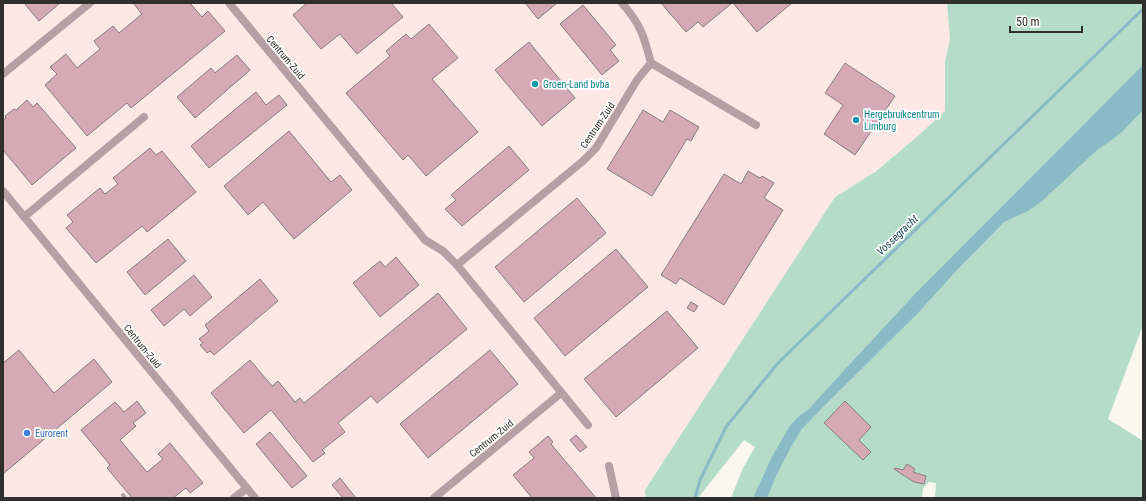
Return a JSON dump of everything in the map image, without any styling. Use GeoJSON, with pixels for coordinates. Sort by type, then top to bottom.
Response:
{"type":"FeatureCollection","features":[{"type":"Feature","properties":{"kind":"street"},"geometry":{"type":"LineString","coordinates":[[3,74],[90,3]]}},
{"type":"Feature","properties":{"kind":"street","name":"Centrum-Zuid"},"geometry":{"type":"LineString","coordinates":[[229,3],[425,240],[443,251],[457,265],[588,425]]}},
{"type":"Feature","properties":{"kind":"street"},"geometry":{"type":"LineString","coordinates":[[622,3],[633,16],[643,34],[651,63],[756,126]]}},
{"type":"Feature","properties":{"kind":"street","name":"Centrum-Zuid"},"geometry":{"type":"LineString","coordinates":[[457,265],[583,161],[596,148],[637,80],[651,63]]}},
{"type":"Feature","properties":{"kind":"street"},"geometry":{"type":"LineString","coordinates":[[24,217],[144,117]]}},
{"type":"Feature","properties":{"kind":"street","name":"Centrum-Zuid"},"geometry":{"type":"LineString","coordinates":[[3,191],[255,498]]}},
{"type":"Feature","properties":{"kind":"street","name":"Centrum-Zuid"},"geometry":{"type":"LineString","coordinates":[[434,498],[562,393]]}},
{"type":"Feature","properties":{"kind":"street"},"geometry":{"type":"LineString","coordinates":[[609,466],[616,498]]}},
{"type":"Feature","properties":{"kind":"street"},"geometry":{"type":"LineString","coordinates":[[234,498],[247,488]]}},
{"type":"Feature","properties":{"kind":"shaded area"},"geometry":{"type":"Polygon","coordinates":[[[3,3],[947,3],[950,39],[945,61],[945,111],[919,135],[874,172],[835,197],[645,490],[646,498],[3,498],[3,3]]]}},
{"type":"Feature","properties":{"kind":"green space"},"geometry":{"type":"Polygon","coordinates":[[[947,3],[1143,3],[1143,325],[1108,419],[1143,441],[1143,498],[935,498],[936,483],[929,482],[923,488],[922,498],[731,498],[743,468],[755,447],[744,440],[698,498],[646,498],[645,490],[835,197],[875,172],[945,111],[945,61],[950,39],[947,3]]]}},
{"type":"Feature","properties":{"kind":"water"},"geometry":{"type":"Polygon","coordinates":[[[1143,65],[1143,110],[1121,133],[1096,151],[1042,201],[1028,211],[1004,222],[918,313],[801,430],[777,474],[767,498],[753,498],[772,457],[789,427],[798,417],[809,409],[914,295],[1143,65]]]}},
{"type":"Feature","properties":{"kind":"building"},"geometry":{"type":"Polygon","coordinates":[[[24,3],[60,3],[39,21],[24,3]]]}},
{"type":"Feature","properties":{"kind":"building"},"geometry":{"type":"Polygon","coordinates":[[[133,3],[190,3],[202,17],[208,11],[225,31],[131,108],[127,103],[87,136],[45,85],[57,74],[50,67],[66,54],[77,68],[100,49],[94,41],[113,26],[119,33],[142,14],[133,3]]]}},
{"type":"Feature","properties":{"kind":"building"},"geometry":{"type":"Polygon","coordinates":[[[307,3],[391,3],[403,17],[357,54],[340,34],[321,49],[293,15],[307,3]]]}},
{"type":"Feature","properties":{"kind":"building"},"geometry":{"type":"Polygon","coordinates":[[[525,3],[557,3],[538,19],[525,3]]]}},
{"type":"Feature","properties":{"kind":"building"},"geometry":{"type":"Polygon","coordinates":[[[661,3],[732,3],[703,27],[698,22],[686,32],[661,3]]]}},
{"type":"Feature","properties":{"kind":"building"},"geometry":{"type":"Polygon","coordinates":[[[733,3],[792,3],[757,32],[733,3]]]}},
{"type":"Feature","properties":{"kind":"building"},"geometry":{"type":"Polygon","coordinates":[[[583,5],[616,45],[610,50],[619,61],[602,75],[560,24],[583,5]]]}},
{"type":"Feature","properties":{"kind":"building"},"geometry":{"type":"Polygon","coordinates":[[[429,24],[458,58],[432,79],[478,132],[426,176],[408,155],[403,160],[346,93],[390,56],[386,51],[406,34],[411,39],[429,24]]]}},
{"type":"Feature","properties":{"kind":"building","name":"Groen-Land bvba"},"geometry":{"type":"Polygon","coordinates":[[[529,42],[575,98],[542,126],[495,70],[529,42]]]}},
{"type":"Feature","properties":{"kind":"building"},"geometry":{"type":"Polygon","coordinates":[[[237,55],[250,70],[195,118],[177,97],[211,68],[215,73],[237,55]]]}},
{"type":"Feature","properties":{"kind":"building","name":"Hergebruikcentrum Limburg"},"geometry":{"type":"Polygon","coordinates":[[[845,63],[895,96],[855,155],[824,134],[843,105],[825,93],[845,63]]]}},
{"type":"Feature","properties":{"kind":"building"},"geometry":{"type":"Polygon","coordinates":[[[256,92],[266,105],[279,95],[287,105],[209,168],[191,146],[256,92]]]}},
{"type":"Feature","properties":{"kind":"building"},"geometry":{"type":"Polygon","coordinates":[[[27,100],[33,107],[37,103],[76,148],[32,185],[3,150],[3,120],[6,118],[5,116],[14,109],[16,110],[27,100]]]}},
{"type":"Feature","properties":{"kind":"building"},"geometry":{"type":"Polygon","coordinates":[[[643,110],[663,122],[670,110],[699,127],[691,141],[687,139],[652,196],[607,169],[643,110]]]}},
{"type":"Feature","properties":{"kind":"building"},"geometry":{"type":"Polygon","coordinates":[[[289,131],[331,182],[340,175],[352,190],[294,239],[263,202],[248,215],[224,186],[289,131]]]}},
{"type":"Feature","properties":{"kind":"building"},"geometry":{"type":"Polygon","coordinates":[[[509,146],[529,170],[462,226],[445,209],[456,200],[451,195],[509,146]]]}},
{"type":"Feature","properties":{"kind":"building"},"geometry":{"type":"Polygon","coordinates":[[[150,148],[156,155],[162,151],[196,192],[147,232],[142,226],[96,263],[66,228],[73,222],[67,215],[100,188],[105,194],[118,184],[113,178],[150,148]]]}},
{"type":"Feature","properties":{"kind":"building"},"geometry":{"type":"Polygon","coordinates":[[[748,171],[760,178],[762,176],[774,183],[764,198],[783,210],[724,305],[680,278],[676,284],[661,275],[724,174],[741,184],[748,171]]]}},
{"type":"Feature","properties":{"kind":"building"},"geometry":{"type":"Polygon","coordinates":[[[577,198],[606,233],[524,302],[495,267],[577,198]]]}},
{"type":"Feature","properties":{"kind":"building"},"geometry":{"type":"Polygon","coordinates":[[[168,239],[186,261],[145,295],[127,272],[168,239]]]}},
{"type":"Feature","properties":{"kind":"building"},"geometry":{"type":"Polygon","coordinates":[[[616,249],[648,287],[565,356],[534,318],[616,249]]]}},
{"type":"Feature","properties":{"kind":"building"},"geometry":{"type":"Polygon","coordinates":[[[396,257],[419,285],[380,317],[353,283],[380,261],[385,267],[396,257]]]}},
{"type":"Feature","properties":{"kind":"building"},"geometry":{"type":"Polygon","coordinates":[[[194,275],[212,297],[190,316],[184,309],[164,326],[151,310],[194,275]]]}},
{"type":"Feature","properties":{"kind":"building"},"geometry":{"type":"Polygon","coordinates":[[[260,279],[278,301],[214,355],[210,351],[207,353],[200,345],[203,343],[199,339],[209,331],[205,325],[260,279]]]}},
{"type":"Feature","properties":{"kind":"building"},"geometry":{"type":"Polygon","coordinates":[[[438,293],[467,329],[377,403],[371,396],[338,423],[345,432],[322,450],[325,453],[313,462],[271,410],[244,433],[211,393],[250,360],[272,386],[278,381],[295,402],[300,398],[304,403],[438,293]]]}},
{"type":"Feature","properties":{"kind":"building"},"geometry":{"type":"Polygon","coordinates":[[[691,302],[698,306],[694,312],[687,308],[691,302]]]}},
{"type":"Feature","properties":{"kind":"building"},"geometry":{"type":"Polygon","coordinates":[[[667,311],[698,348],[616,417],[584,379],[667,311]]]}},
{"type":"Feature","properties":{"kind":"building","name":"Eurorent"},"geometry":{"type":"Polygon","coordinates":[[[19,350],[54,393],[94,359],[112,382],[3,474],[3,363],[19,350]]]}},
{"type":"Feature","properties":{"kind":"building"},"geometry":{"type":"Polygon","coordinates":[[[490,350],[518,384],[428,458],[400,424],[490,350]]]}},
{"type":"Feature","properties":{"kind":"building"},"geometry":{"type":"Polygon","coordinates":[[[137,401],[146,413],[133,423],[136,426],[120,440],[147,472],[163,459],[158,454],[170,443],[203,483],[190,493],[186,488],[173,498],[132,498],[107,468],[110,465],[81,430],[115,402],[124,412],[137,401]]]}},
{"type":"Feature","properties":{"kind":"building"},"geometry":{"type":"Polygon","coordinates":[[[845,401],[871,427],[859,440],[871,452],[863,460],[824,423],[845,401]]]}},
{"type":"Feature","properties":{"kind":"building"},"geometry":{"type":"Polygon","coordinates":[[[270,432],[307,476],[292,488],[256,444],[270,432]]]}},
{"type":"Feature","properties":{"kind":"building"},"geometry":{"type":"Polygon","coordinates":[[[576,435],[587,447],[580,452],[570,440],[576,435]]]}},
{"type":"Feature","properties":{"kind":"building"},"geometry":{"type":"Polygon","coordinates":[[[548,436],[553,442],[551,444],[596,498],[532,498],[513,475],[534,458],[529,452],[548,436]]]}},
{"type":"Feature","properties":{"kind":"building"},"geometry":{"type":"Polygon","coordinates":[[[907,464],[915,469],[913,472],[926,476],[924,484],[914,482],[894,469],[903,470],[907,464]]]}},
{"type":"Feature","properties":{"kind":"building"},"geometry":{"type":"Polygon","coordinates":[[[340,478],[356,498],[343,498],[332,485],[340,478]]]}},
{"type":"Feature","properties":{"kind":"waterway","name":"Vossegracht"},"geometry":{"type":"LineString","coordinates":[[695,498],[700,480],[726,427],[778,363],[1143,9]]}},
{"type":"Feature","properties":{"kind":"place","name":"Groen-Land bvba"},"geometry":{"type":"Point","coordinates":[535,84]}},
{"type":"Feature","properties":{"kind":"place","name":"Hergebruikcentrum Limburg"},"geometry":{"type":"Point","coordinates":[856,120]}},
{"type":"Feature","properties":{"kind":"place","name":"Eurorent"},"geometry":{"type":"Point","coordinates":[27,433]}}]}
